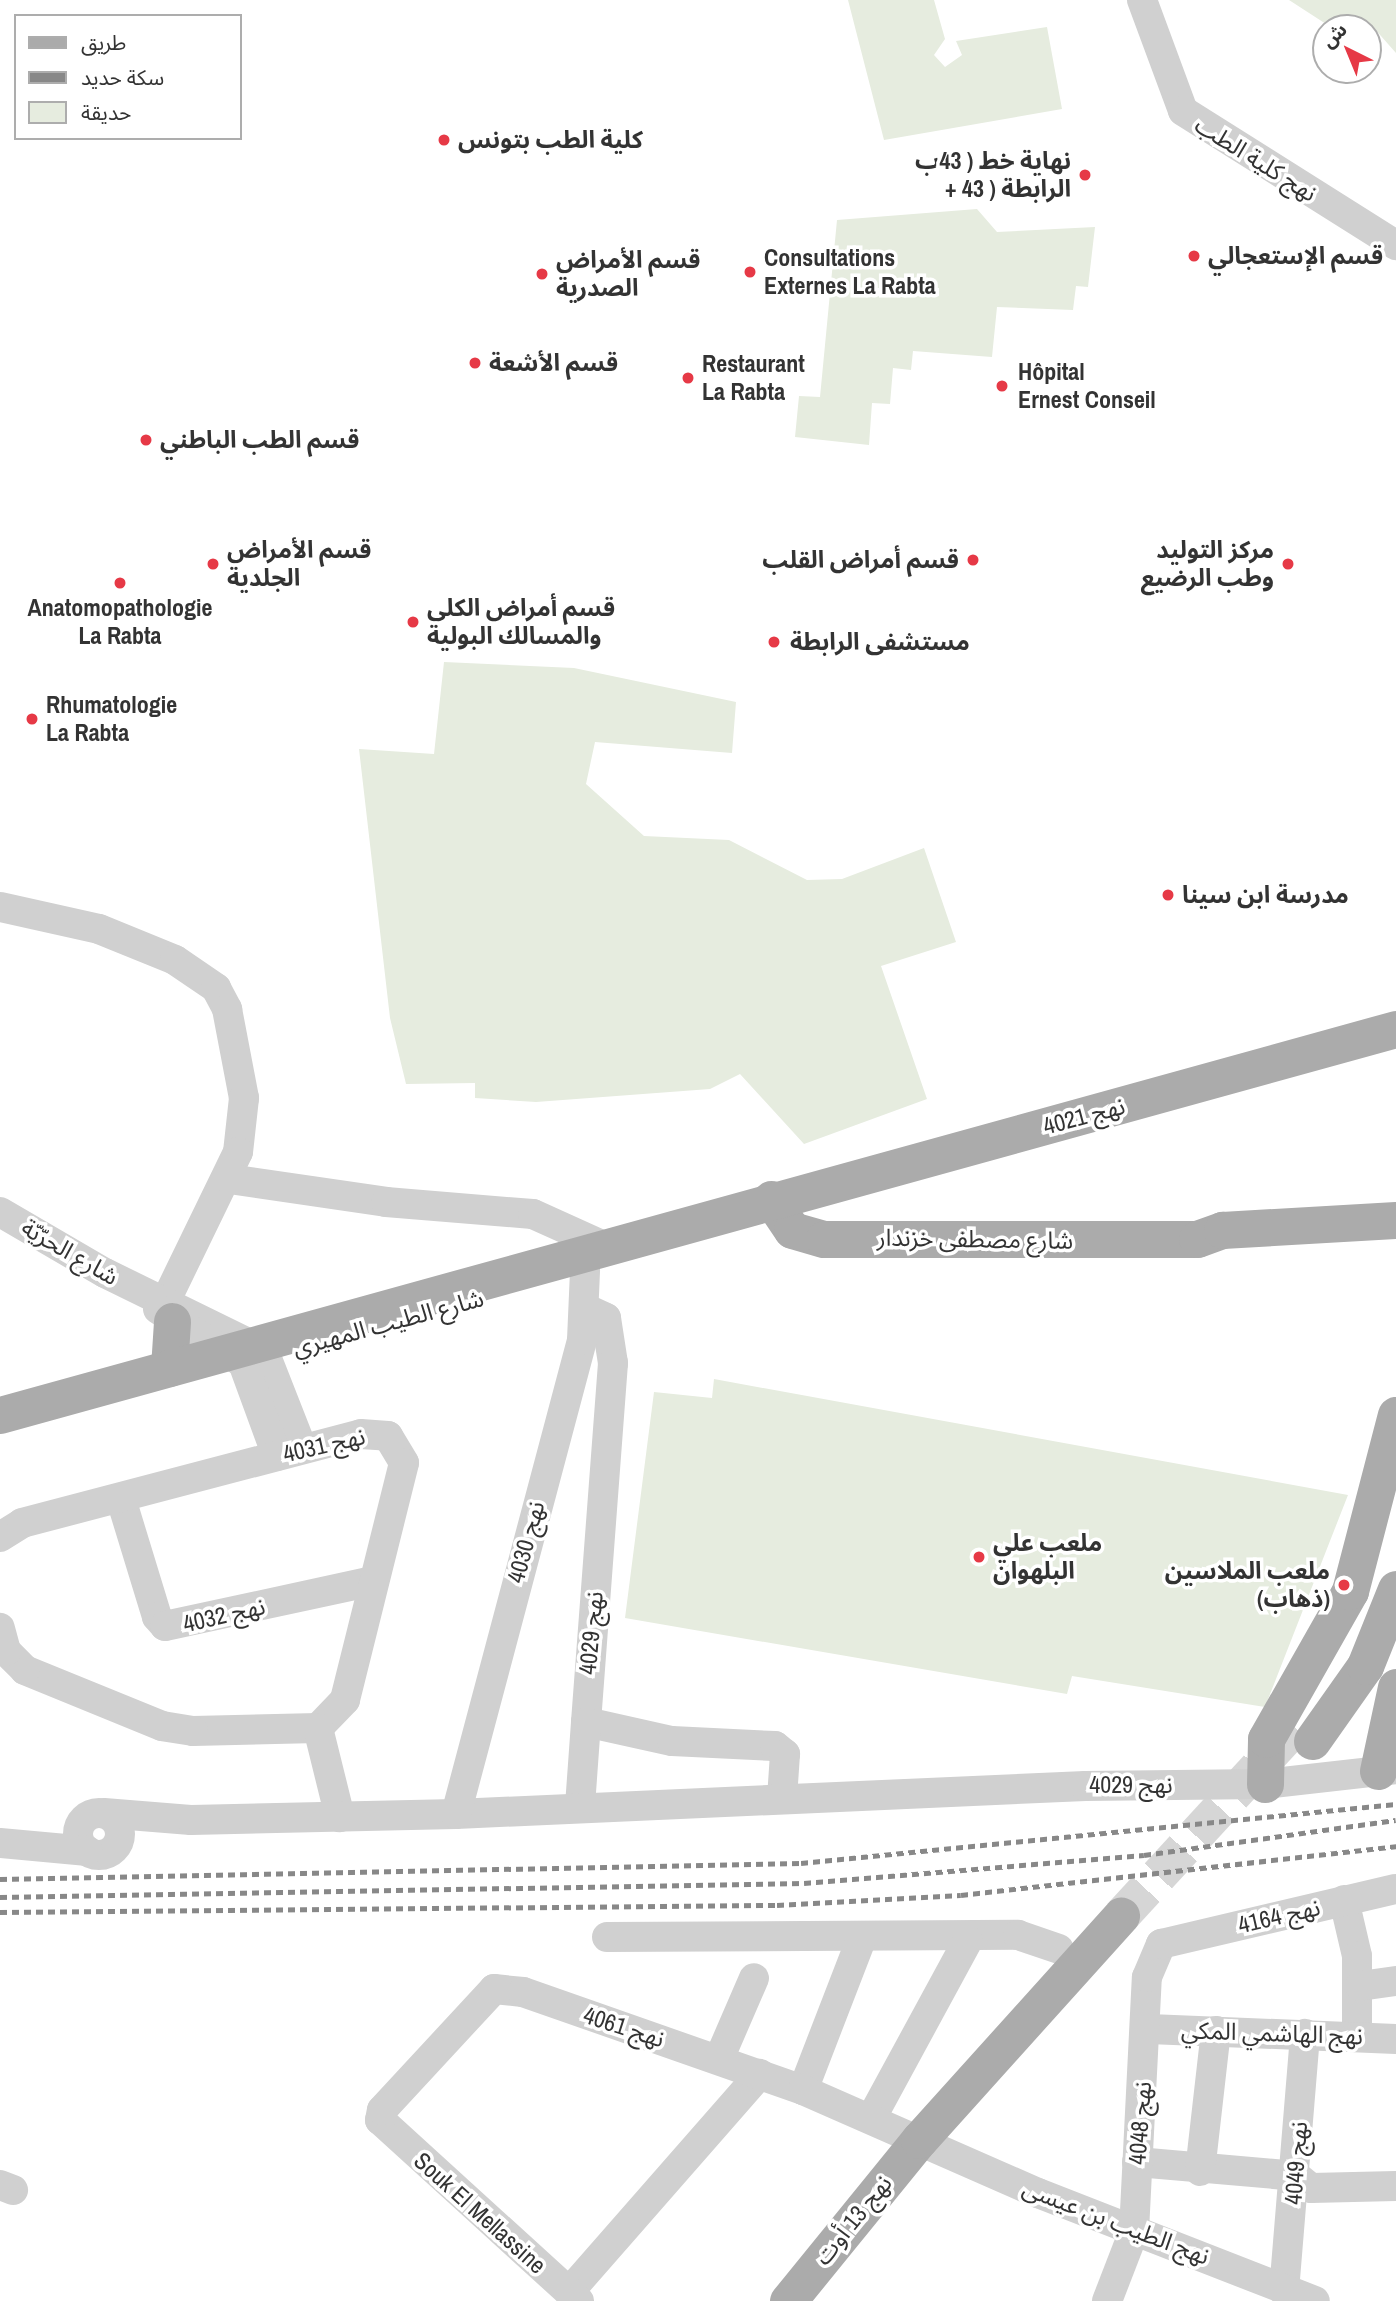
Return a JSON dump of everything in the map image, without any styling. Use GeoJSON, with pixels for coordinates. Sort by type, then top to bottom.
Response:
{"type":"FeatureCollection","features":[{"type":"Feature","properties":{"kind":"main road","name":"نهج 4021"},"geometry":{"type":"LineString","coordinates":[[774,1208],[1396,1030]]}},
{"type":"Feature","properties":{"kind":"main road","name":"نهج 4021"},"geometry":{"type":"LineString","coordinates":[[774,1208],[1326,1077],[1396,1053]]}},
{"type":"Feature","properties":{"kind":"main road","name":"شارع مصطفى خزندار"},"geometry":{"type":"LineString","coordinates":[[774,1208],[792,1230],[824,1239],[1197,1239],[1222,1230],[1396,1220]]}},
{"type":"Feature","properties":{"kind":"main road","name":"شارع الطيب المهيري"},"geometry":{"type":"LineString","coordinates":[[0,1433],[246,1353],[774,1208]]}},
{"type":"Feature","properties":{"kind":"main road","name":"شارع مصطفى خزندار"},"geometry":{"type":"LineString","coordinates":[[1197,1239],[1219,1247],[1396,1239]]}},
{"type":"Feature","properties":{"kind":"main road"},"geometry":{"type":"LineString","coordinates":[[159,1304],[169,1368]]}},
{"type":"Feature","properties":{"kind":"main road","name":"شارع الطيب المهيري"},"geometry":{"type":"LineString","coordinates":[[0,1415],[169,1368],[246,1353]]}},
{"type":"Feature","properties":{"kind":"main road"},"geometry":{"type":"LineString","coordinates":[[1265,1784],[1266,1739],[1350,1591],[1396,1415]]}},
{"type":"Feature","properties":{"kind":"main road"},"geometry":{"type":"LineString","coordinates":[[1396,1495],[1372,1595],[1350,1650],[1303,1734],[1365,1666],[1396,1588]]}},
{"type":"Feature","properties":{"kind":"main road"},"geometry":{"type":"LineString","coordinates":[[1387,1770],[1396,1687]]}},
{"type":"Feature","properties":{"kind":"main road"},"geometry":{"type":"LineString","coordinates":[[931,2145],[1142,1928]]}},
{"type":"Feature","properties":{"kind":"main road","name":"نهج 13 أوت"},"geometry":{"type":"LineString","coordinates":[[788,2301],[931,2145]]}},
{"type":"Feature","properties":{"kind":"main road","name":"نهج 13 أوت"},"geometry":{"type":"LineString","coordinates":[[816,2301],[931,2145]]}},
{"type":"Feature","properties":{"kind":"street","name":"نهج كلية الطب"},"geometry":{"type":"LineString","coordinates":[[1142,0],[1183,111],[1396,244]]}},
{"type":"Feature","properties":{"kind":"street"},"geometry":{"type":"LineString","coordinates":[[0,907],[99,929],[196,971],[216,988],[235,1033],[244,1098],[229,1179],[159,1304]]}},
{"type":"Feature","properties":{"kind":"street"},"geometry":{"type":"LineString","coordinates":[[229,1179],[375,1201],[533,1214],[596,1258]]}},
{"type":"Feature","properties":{"kind":"street","name":"شارع الحرّيّة"},"geometry":{"type":"LineString","coordinates":[[0,1212],[246,1353]]}},
{"type":"Feature","properties":{"kind":"street","name":"نهج 4030"},"geometry":{"type":"LineString","coordinates":[[456,1814],[587,1309],[596,1258]]}},
{"type":"Feature","properties":{"kind":"street","name":"نهج 4029"},"geometry":{"type":"LineString","coordinates":[[586,1721],[613,1363],[606,1318],[587,1309]]}},
{"type":"Feature","properties":{"kind":"street"},"geometry":{"type":"LineString","coordinates":[[246,1353],[289,1452]]}},
{"type":"Feature","properties":{"kind":"street","name":"نهج 4031"},"geometry":{"type":"LineString","coordinates":[[0,1537],[22,1523],[121,1499],[289,1452],[376,1433],[388,1436],[401,1452],[399,1493],[345,1700],[318,1728]]}},
{"type":"Feature","properties":{"kind":"street","name":"نهج 4032"},"geometry":{"type":"LineString","coordinates":[[121,1499],[157,1617],[165,1626],[374,1581]]}},
{"type":"Feature","properties":{"kind":"street"},"geometry":{"type":"LineString","coordinates":[[0,1628],[6,1651],[25,1670],[162,1726],[193,1731],[318,1728],[340,1817]]}},
{"type":"Feature","properties":{"kind":"street"},"geometry":{"type":"LineString","coordinates":[[580,1807],[586,1721],[672,1741],[775,1746],[785,1754],[782,1798]]}},
{"type":"Feature","properties":{"kind":"street","name":"نهج 4029"},"geometry":{"type":"LineString","coordinates":[[191,1820],[456,1814],[782,1798],[1265,1784],[1387,1770]]}},
{"type":"Feature","properties":{"kind":"street"},"geometry":{"type":"LineString","coordinates":[[0,1849],[95,1816],[191,1820]]}},
{"type":"Feature","properties":{"kind":"street"},"geometry":{"type":"LineString","coordinates":[[95,1816],[78,1837],[99,1851]]}},
{"type":"Feature","properties":{"kind":"street"},"geometry":{"type":"LineString","coordinates":[[0,1822],[99,1851],[191,1820]]}},
{"type":"Feature","properties":{"kind":"street"},"geometry":{"type":"LineString","coordinates":[[0,1828],[43,1835]]}},
{"type":"Feature","properties":{"kind":"street"},"geometry":{"type":"LineString","coordinates":[[0,1843],[43,1835]]}},
{"type":"Feature","properties":{"kind":"street","name":"نهج 4164"},"geometry":{"type":"LineString","coordinates":[[1142,1928],[1345,1900],[1396,1889]]}},
{"type":"Feature","properties":{"kind":"street"},"geometry":{"type":"LineString","coordinates":[[1345,1900],[1360,1986],[1356,2036]]}},
{"type":"Feature","properties":{"kind":"street","name":"نهج 4048"},"geometry":{"type":"LineString","coordinates":[[1107,2301],[1134,2231],[1137,2162],[1149,2029],[1142,1928]]}},
{"type":"Feature","properties":{"kind":"street"},"geometry":{"type":"LineString","coordinates":[[607,1937],[968,1940],[1018,1935],[1059,1949]]}},
{"type":"Feature","properties":{"kind":"street"},"geometry":{"type":"LineString","coordinates":[[803,2090],[861,1940]]}},
{"type":"Feature","properties":{"kind":"street"},"geometry":{"type":"LineString","coordinates":[[872,2118],[968,1940]]}},
{"type":"Feature","properties":{"kind":"street"},"geometry":{"type":"LineString","coordinates":[[719,2059],[754,1978]]}},
{"type":"Feature","properties":{"kind":"street"},"geometry":{"type":"LineString","coordinates":[[1360,1986],[1396,1981]]}},
{"type":"Feature","properties":{"kind":"street","name":"نهج 4061"},"geometry":{"type":"LineString","coordinates":[[382,2124],[382,2110],[494,1989],[523,1992],[719,2059],[803,2090],[931,2145]]}},
{"type":"Feature","properties":{"kind":"street","name":"نهج الهاشمي المكي"},"geometry":{"type":"LineString","coordinates":[[1149,2029],[1396,2039]]}},
{"type":"Feature","properties":{"kind":"street"},"geometry":{"type":"LineString","coordinates":[[1200,2171],[1216,2031]]}},
{"type":"Feature","properties":{"kind":"street","name":"نهج 4049"},"geometry":{"type":"LineString","coordinates":[[1284,2291],[1296,2176],[1305,2034]]}},
{"type":"Feature","properties":{"kind":"street"},"geometry":{"type":"LineString","coordinates":[[574,2297],[760,2074]]}},
{"type":"Feature","properties":{"kind":"street","name":"Souk El Mellassine"},"geometry":{"type":"LineString","coordinates":[[382,2124],[574,2297]]}},
{"type":"Feature","properties":{"kind":"street","name":"نهج الطيب بن عيسى"},"geometry":{"type":"LineString","coordinates":[[931,2145],[1134,2231],[1315,2301]]}},
{"type":"Feature","properties":{"kind":"street"},"geometry":{"type":"LineString","coordinates":[[1137,2162],[1200,2171],[1296,2176],[1311,2188],[1396,2186]]}},
{"type":"Feature","properties":{"kind":"green space"},"geometry":{"type":"Polygon","coordinates":[[[848,0],[934,0],[945,39],[934,55],[945,67],[962,55],[956,41],[1047,27],[1062,109],[884,140],[848,0]]]}},
{"type":"Feature","properties":{"kind":"green space"},"geometry":{"type":"Polygon","coordinates":[[[1289,0],[1396,0],[1396,53],[1382,37],[1382,14],[1312,15],[1289,0]]]}},
{"type":"Feature","properties":{"kind":"green space"},"geometry":{"type":"Polygon","coordinates":[[[977,209],[997,232],[1095,227],[1088,287],[1076,286],[1073,310],[997,307],[992,357],[913,351],[911,370],[893,368],[890,404],[872,403],[869,445],[795,437],[799,396],[820,397],[837,220],[977,209]]]}},
{"type":"Feature","properties":{"kind":"green space"},"geometry":{"type":"Polygon","coordinates":[[[444,662],[574,668],[736,702],[732,753],[595,742],[586,784],[644,836],[729,840],[807,880],[842,879],[924,848],[956,942],[881,966],[927,1099],[804,1144],[740,1074],[710,1089],[536,1102],[475,1098],[475,1083],[406,1084],[390,1018],[359,749],[434,754],[444,662]]]}},
{"type":"Feature","properties":{"kind":"green space","name":"ملعب علي البلهوان"},"geometry":{"type":"Polygon","coordinates":[[[714,1379],[1348,1495],[1265,1707],[1072,1676],[1067,1694],[625,1618],[654,1392],[712,1398],[714,1379]]]}},
{"type":"Feature","properties":{"kind":"tunnel"},"geometry":{"type":"LineString","coordinates":[[1121,1916],[1295,1727]]}},
{"type":"Feature","properties":{"kind":"railway"},"geometry":{"type":"LineString","coordinates":[[0,1879],[801,1863],[1396,1804]]}},
{"type":"Feature","properties":{"kind":"railway"},"geometry":{"type":"LineString","coordinates":[[0,1897],[804,1883],[1144,1855],[1396,1820]]}},
{"type":"Feature","properties":{"kind":"railway"},"geometry":{"type":"LineString","coordinates":[[0,1912],[777,1905],[961,1895],[1396,1846]]}},
{"type":"Feature","properties":{"kind":"place","name":"كلية الطب بتونس"},"geometry":{"type":"Point","coordinates":[444,140]}},
{"type":"Feature","properties":{"kind":"place","name":"نهاية خط ( 43ب + 43 ) الرابطة"},"geometry":{"type":"Point","coordinates":[1085,175]}},
{"type":"Feature","properties":{"kind":"place","name":"قسم الإستعجالي"},"geometry":{"type":"Point","coordinates":[1194,256]}},
{"type":"Feature","properties":{"kind":"place","name":"Consultations Externes La Rabta"},"geometry":{"type":"Point","coordinates":[750,272]}},
{"type":"Feature","properties":{"kind":"place","name":"قسم الأمراض الصدرية"},"geometry":{"type":"Point","coordinates":[542,274]}},
{"type":"Feature","properties":{"kind":"place","name":"قسم الأشعة"},"geometry":{"type":"Point","coordinates":[475,363]}},
{"type":"Feature","properties":{"kind":"place","name":"Restaurant La Rabta"},"geometry":{"type":"Point","coordinates":[688,378]}},
{"type":"Feature","properties":{"kind":"place","name":"Hôpital Ernest Conseil"},"geometry":{"type":"Point","coordinates":[1002,386]}},
{"type":"Feature","properties":{"kind":"place","name":"قسم الطب الباطني"},"geometry":{"type":"Point","coordinates":[146,440]}},
{"type":"Feature","properties":{"kind":"place","name":"قسم أمراض القلب"},"geometry":{"type":"Point","coordinates":[973,560]}},
{"type":"Feature","properties":{"kind":"place","name":"قسم الأمراض الجلدية"},"geometry":{"type":"Point","coordinates":[213,564]}},
{"type":"Feature","properties":{"kind":"place","name":"مركز التوليد وطب الرضيع"},"geometry":{"type":"Point","coordinates":[1288,564]}},
{"type":"Feature","properties":{"kind":"place","name":"Anatomopathologie La Rabta"},"geometry":{"type":"Point","coordinates":[120,583]}},
{"type":"Feature","properties":{"kind":"place","name":"قسم أمراض الكلى والمسالك البولية"},"geometry":{"type":"Point","coordinates":[413,622]}},
{"type":"Feature","properties":{"kind":"place","name":"مستشفى الرابطة"},"geometry":{"type":"Point","coordinates":[774,642]}},
{"type":"Feature","properties":{"kind":"place","name":"Rhumatologie La Rabta"},"geometry":{"type":"Point","coordinates":[32,719]}},
{"type":"Feature","properties":{"kind":"place","name":"مدرسة ابن سينا"},"geometry":{"type":"Point","coordinates":[1168,895]}},
{"type":"Feature","properties":{"kind":"place","name":"ملعب علي البلهوان"},"geometry":{"type":"Point","coordinates":[979,1557]}},
{"type":"Feature","properties":{"kind":"place","name":"ملعب الملاسين (ذهاب)"},"geometry":{"type":"Point","coordinates":[1344,1585]}}]}
